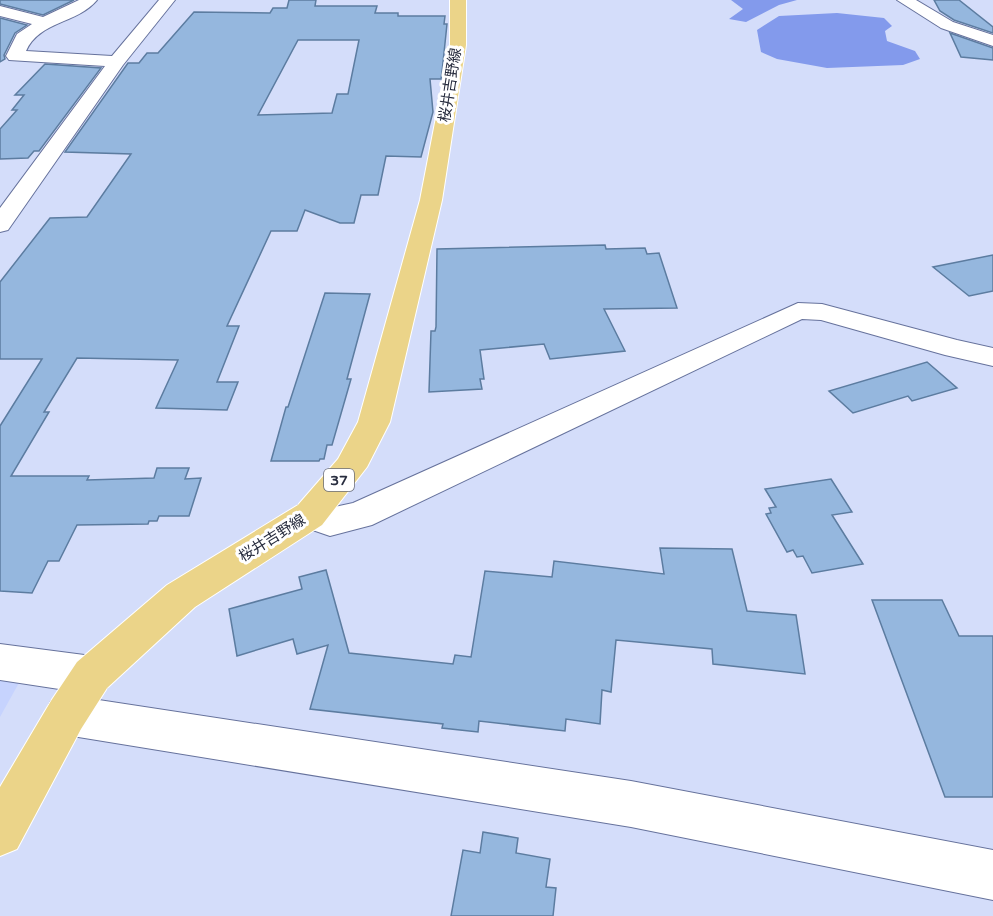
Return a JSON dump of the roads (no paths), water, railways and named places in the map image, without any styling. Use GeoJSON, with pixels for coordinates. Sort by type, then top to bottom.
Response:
{"type":"FeatureCollection","features":[{"type":"Feature","properties":{"kind":"main road","name":"桜井吉野線"},"geometry":{"type":"LineString","coordinates":[[0,832],[66,715],[92,675],[181,596],[310,515],[350,467],[374,422],[431,200],[458,45],[459,0]]}},
{"type":"Feature","properties":{"kind":"street"},"geometry":{"type":"LineString","coordinates":[[89,0],[45,22],[22,38],[15,56],[117,61]]}},
{"type":"Feature","properties":{"kind":"street"},"geometry":{"type":"LineString","coordinates":[[0,225],[117,61],[167,0]]}},
{"type":"Feature","properties":{"kind":"street"},"geometry":{"type":"LineString","coordinates":[[905,0],[947,25],[993,40]]}},
{"type":"Feature","properties":{"kind":"street"},"geometry":{"type":"LineString","coordinates":[[0,11],[45,22]]}},
{"type":"Feature","properties":{"kind":"street"},"geometry":{"type":"LineString","coordinates":[[310,515],[330,522],[360,515],[798,311],[822,312],[955,349],[993,357]]}},
{"type":"Feature","properties":{"kind":"street"},"geometry":{"type":"LineString","coordinates":[[0,662],[92,675]]}},
{"type":"Feature","properties":{"kind":"street"},"geometry":{"type":"LineString","coordinates":[[66,715],[631,804],[993,875]]}}]}
